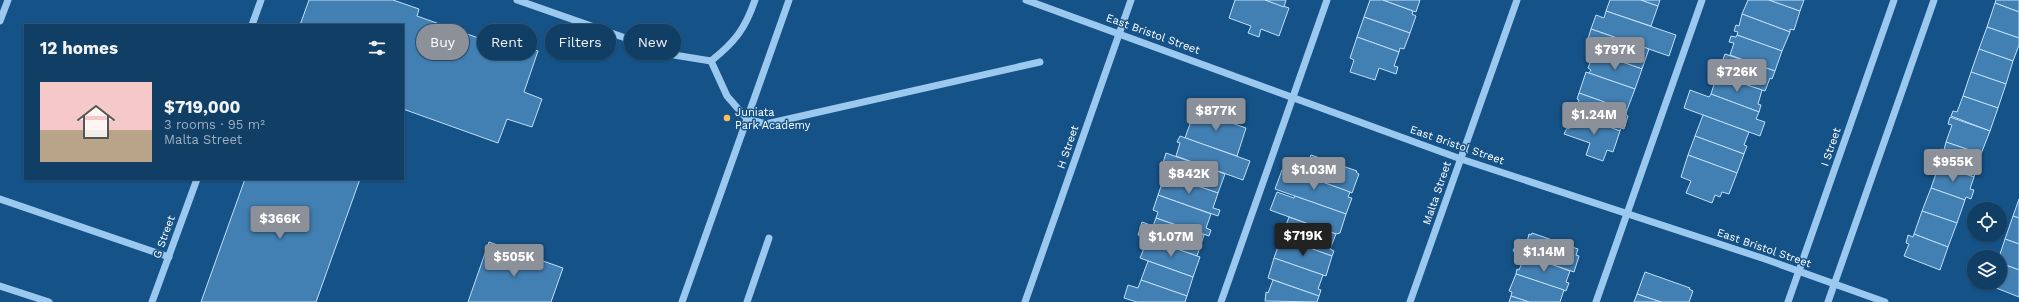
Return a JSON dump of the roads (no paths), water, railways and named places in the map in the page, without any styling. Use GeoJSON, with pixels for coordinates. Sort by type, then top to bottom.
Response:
{"type":"FeatureCollection","features":[{"type":"Feature","properties":{"kind":"street"},"geometry":{"type":"LineString","coordinates":[[0,21],[8,0]]}},
{"type":"Feature","properties":{"kind":"street"},"geometry":{"type":"LineString","coordinates":[[252,24],[261,0]]}},
{"type":"Feature","properties":{"kind":"street"},"geometry":{"type":"LineString","coordinates":[[517,0],[674,55],[711,61],[726,49],[740,34],[755,0]]}},
{"type":"Feature","properties":{"kind":"street"},"geometry":{"type":"LineString","coordinates":[[682,302],[789,0]]}},
{"type":"Feature","properties":{"kind":"street","name":"East Bristol Street"},"geometry":{"type":"LineString","coordinates":[[1026,0],[1460,159],[1799,271],[1885,302]]}},
{"type":"Feature","properties":{"kind":"street","name":"H Street"},"geometry":{"type":"LineString","coordinates":[[1025,302],[1131,0]]}},
{"type":"Feature","properties":{"kind":"street"},"geometry":{"type":"LineString","coordinates":[[1221,302],[1327,0]]}},
{"type":"Feature","properties":{"kind":"street","name":"Malta Street"},"geometry":{"type":"LineString","coordinates":[[1410,302],[1517,0]]}},
{"type":"Feature","properties":{"kind":"street"},"geometry":{"type":"LineString","coordinates":[[1596,302],[1702,0]]}},
{"type":"Feature","properties":{"kind":"street","name":"I Street"},"geometry":{"type":"LineString","coordinates":[[1788,302],[1894,0]]}},
{"type":"Feature","properties":{"kind":"street"},"geometry":{"type":"LineString","coordinates":[[1828,302],[1934,0]]}},
{"type":"Feature","properties":{"kind":"street"},"geometry":{"type":"LineString","coordinates":[[711,61],[728,96],[747,119],[766,124],[1040,62]]}},
{"type":"Feature","properties":{"kind":"street","name":"G Street"},"geometry":{"type":"LineString","coordinates":[[152,302],[197,180]]}},
{"type":"Feature","properties":{"kind":"street"},"geometry":{"type":"LineString","coordinates":[[0,199],[169,257]]}},
{"type":"Feature","properties":{"kind":"street"},"geometry":{"type":"LineString","coordinates":[[747,302],[769,238]]}},
{"type":"Feature","properties":{"kind":"street"},"geometry":{"type":"LineString","coordinates":[[0,286],[50,302]]}},
{"type":"Feature","properties":{"kind":"place","name":"Juniata Park Academy"},"geometry":{"type":"Point","coordinates":[727,118]}}]}
